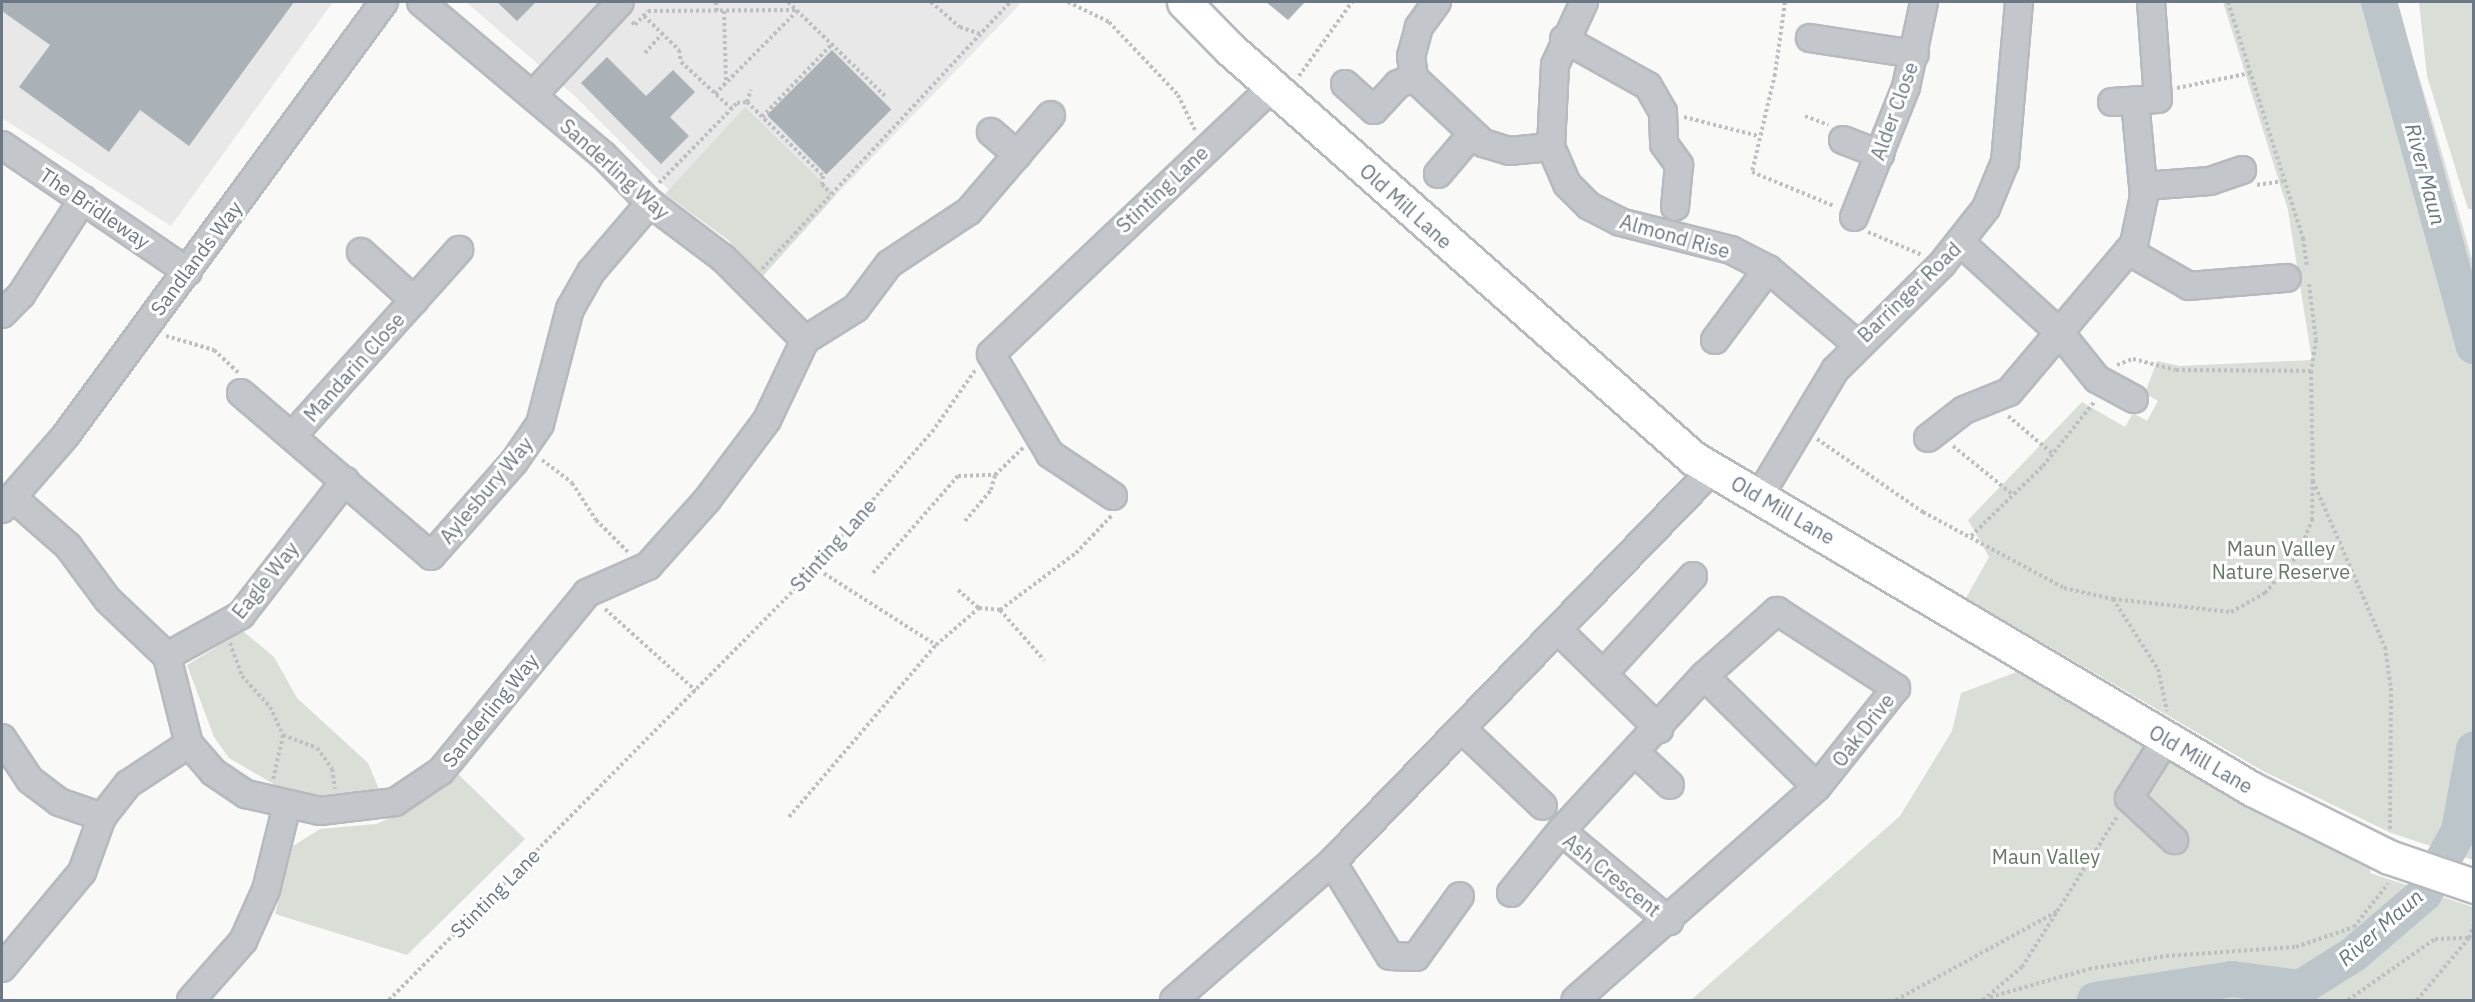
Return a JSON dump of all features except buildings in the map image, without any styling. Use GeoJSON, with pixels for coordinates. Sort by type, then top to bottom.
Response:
{"type":"FeatureCollection","features":[{"type":"Feature","properties":{"kind":"main road","name":"Old Mill Lane"},"geometry":{"type":"LineString","coordinates":[[1184,2],[1279,91],[1621,398],[1713,469],[2252,789],[2467,884]]}},
{"type":"Feature","properties":{"kind":"street","name":"Sandlands Way"},"geometry":{"type":"LineString","coordinates":[[7,503],[188,272],[384,2]]}},
{"type":"Feature","properties":{"kind":"street","name":"Sanderling Way"},"geometry":{"type":"LineString","coordinates":[[167,656],[189,744],[213,772],[260,798],[287,805],[334,811],[395,802],[441,771],[587,593],[648,566],[707,501],[767,420],[805,339],[748,284],[650,203],[533,95],[422,2]]}},
{"type":"Feature","properties":{"kind":"street"},"geometry":{"type":"LineString","coordinates":[[1437,2],[1419,27],[1411,56],[1414,78],[1472,134],[1509,151],[1551,147]]}},
{"type":"Feature","properties":{"kind":"street","name":"Almond Rise"},"geometry":{"type":"LineString","coordinates":[[1584,2],[1564,39],[1555,65],[1551,147],[1567,184],[1588,206],[1620,222],[1731,250],[1768,269],[1856,343]]}},
{"type":"Feature","properties":{"kind":"street","name":"Alder Close"},"geometry":{"type":"LineString","coordinates":[[1850,219],[1880,154],[1915,54],[1924,2]]}},
{"type":"Feature","properties":{"kind":"street","name":"Barringer Road"},"geometry":{"type":"LineString","coordinates":[[1760,495],[1798,426],[1856,343],[1942,264],[1961,243],[1986,208],[2005,162],[2019,2]]}},
{"type":"Feature","properties":{"kind":"street"},"geometry":{"type":"LineString","coordinates":[[1939,441],[1964,410],[2009,392],[2128,251],[2144,217],[2144,186],[2135,100],[2151,2]]}},
{"type":"Feature","properties":{"kind":"street"},"geometry":{"type":"LineString","coordinates":[[533,95],[626,11]]}},
{"type":"Feature","properties":{"kind":"street"},"geometry":{"type":"LineString","coordinates":[[1810,38],[1915,54]]}},
{"type":"Feature","properties":{"kind":"street"},"geometry":{"type":"LineString","coordinates":[[1564,39],[1648,86],[1663,112],[1665,144],[1679,165],[1675,207]]}},
{"type":"Feature","properties":{"kind":"street"},"geometry":{"type":"LineString","coordinates":[[1345,84],[1374,110],[1398,84],[1414,78]]}},
{"type":"Feature","properties":{"kind":"street","name":"Stinting Lane"},"geometry":{"type":"LineString","coordinates":[[991,354],[1204,150],[1279,91]]}},
{"type":"Feature","properties":{"kind":"street"},"geometry":{"type":"LineString","coordinates":[[805,339],[856,308],[889,264],[969,212],[1051,115]]}},
{"type":"Feature","properties":{"kind":"street"},"geometry":{"type":"LineString","coordinates":[[991,132],[1017,155]]}},
{"type":"Feature","properties":{"kind":"street"},"geometry":{"type":"LineString","coordinates":[[1438,174],[1472,134]]}},
{"type":"Feature","properties":{"kind":"street"},"geometry":{"type":"LineString","coordinates":[[1843,140],[1880,154]]}},
{"type":"Feature","properties":{"kind":"street","name":"The Bridleway"},"geometry":{"type":"LineString","coordinates":[[2,145],[188,272]]}},
{"type":"Feature","properties":{"kind":"street"},"geometry":{"type":"LineString","coordinates":[[2144,186],[2210,181],[2242,170]]}},
{"type":"Feature","properties":{"kind":"street"},"geometry":{"type":"LineString","coordinates":[[2,314],[21,295],[83,199]]}},
{"type":"Feature","properties":{"kind":"street","name":"Aylesbury Way"},"geometry":{"type":"LineString","coordinates":[[241,393],[293,435],[431,556],[525,446],[540,424],[570,309],[591,272],[650,203]]}},
{"type":"Feature","properties":{"kind":"street"},"geometry":{"type":"LineString","coordinates":[[1961,243],[2060,333],[2097,379],[2134,399]]}},
{"type":"Feature","properties":{"kind":"street","name":"Mandarin Close"},"geometry":{"type":"LineString","coordinates":[[293,435],[459,250]]}},
{"type":"Feature","properties":{"kind":"street"},"geometry":{"type":"LineString","coordinates":[[2128,251],[2189,285],[2287,278]]}},
{"type":"Feature","properties":{"kind":"street","name":"Mandarin Close"},"geometry":{"type":"LineString","coordinates":[[361,252],[414,300]]}},
{"type":"Feature","properties":{"kind":"street"},"geometry":{"type":"LineString","coordinates":[[1715,340],[1768,269]]}},
{"type":"Feature","properties":{"kind":"street"},"geometry":{"type":"LineString","coordinates":[[991,354],[1050,454],[1113,496]]}},
{"type":"Feature","properties":{"kind":"street"},"geometry":{"type":"LineString","coordinates":[[1174,1000],[1332,862],[1560,632],[1713,469]]}},
{"type":"Feature","properties":{"kind":"street","name":"Eagle Way"},"geometry":{"type":"LineString","coordinates":[[167,656],[222,630],[241,615],[345,481]]}},
{"type":"Feature","properties":{"kind":"street"},"geometry":{"type":"LineString","coordinates":[[7,503],[68,546],[108,600],[167,656]]}},
{"type":"Feature","properties":{"kind":"street"},"geometry":{"type":"LineString","coordinates":[[1603,674],[1693,576]]}},
{"type":"Feature","properties":{"kind":"street","name":"Oak Drive"},"geometry":{"type":"LineString","coordinates":[[1561,831],[1637,754],[1704,676],[1777,611],[1896,688],[1817,787],[1669,921],[1575,1000]]}},
{"type":"Feature","properties":{"kind":"street"},"geometry":{"type":"LineString","coordinates":[[1560,632],[1659,729]]}},
{"type":"Feature","properties":{"kind":"street"},"geometry":{"type":"LineString","coordinates":[[1704,676],[1817,787]]}},
{"type":"Feature","properties":{"kind":"street"},"geometry":{"type":"LineString","coordinates":[[1463,730],[1543,806]]}},
{"type":"Feature","properties":{"kind":"street"},"geometry":{"type":"LineString","coordinates":[[2,738],[30,780],[59,802],[102,817]]}},
{"type":"Feature","properties":{"kind":"street"},"geometry":{"type":"LineString","coordinates":[[2166,739],[2124,806],[2174,840]]}},
{"type":"Feature","properties":{"kind":"street"},"geometry":{"type":"LineString","coordinates":[[2,968],[82,872],[102,817],[128,784],[189,744]]}},
{"type":"Feature","properties":{"kind":"street"},"geometry":{"type":"LineString","coordinates":[[1637,754],[1670,785]]}},
{"type":"Feature","properties":{"kind":"street"},"geometry":{"type":"LineString","coordinates":[[191,1000],[243,941],[266,890],[287,805]]}},
{"type":"Feature","properties":{"kind":"street","name":"Ash Crescent"},"geometry":{"type":"LineString","coordinates":[[1511,893],[1561,831],[1669,921]]}},
{"type":"Feature","properties":{"kind":"street"},"geometry":{"type":"LineString","coordinates":[[1332,862],[1390,956],[1416,957],[1460,896]]}},
{"type":"Feature","properties":{"kind":"path"},"geometry":{"type":"LineString","coordinates":[[716,2],[717,11]]}},
{"type":"Feature","properties":{"kind":"path"},"geometry":{"type":"LineString","coordinates":[[790,2],[887,98]]}},
{"type":"Feature","properties":{"kind":"path"},"geometry":{"type":"LineString","coordinates":[[930,2],[960,27],[980,34]]}},
{"type":"Feature","properties":{"kind":"path"},"geometry":{"type":"LineString","coordinates":[[748,284],[1010,2]]}},
{"type":"Feature","properties":{"kind":"path"},"geometry":{"type":"LineString","coordinates":[[1068,2],[1109,21],[1178,94],[1204,150]]}},
{"type":"Feature","properties":{"kind":"path"},"geometry":{"type":"LineString","coordinates":[[1279,91],[1352,2]]}},
{"type":"Feature","properties":{"kind":"path"},"geometry":{"type":"LineString","coordinates":[[1785,2],[1775,74],[1758,136],[1752,172],[1833,203],[1850,219],[1942,264]]}},
{"type":"Feature","properties":{"kind":"path"},"geometry":{"type":"LineString","coordinates":[[1798,426],[1923,512],[2064,588],[2177,609],[2231,612],[2265,593],[2298,555],[2312,520],[2311,371],[2316,340],[2303,238],[2228,2]]}},
{"type":"Feature","properties":{"kind":"path"},"geometry":{"type":"LineString","coordinates":[[626,11],[635,25],[644,16],[717,11],[798,10]]}},
{"type":"Feature","properties":{"kind":"path"},"geometry":{"type":"LineString","coordinates":[[715,94],[798,10]]}},
{"type":"Feature","properties":{"kind":"path"},"geometry":{"type":"LineString","coordinates":[[724,11],[726,83]]}},
{"type":"Feature","properties":{"kind":"path"},"geometry":{"type":"LineString","coordinates":[[644,16],[679,50],[681,62],[732,109]]}},
{"type":"Feature","properties":{"kind":"path"},"geometry":{"type":"LineString","coordinates":[[645,52],[662,34]]}},
{"type":"Feature","properties":{"kind":"path"},"geometry":{"type":"LineString","coordinates":[[762,117],[832,44]]}},
{"type":"Feature","properties":{"kind":"path"},"geometry":{"type":"LineString","coordinates":[[2135,100],[2250,73]]}},
{"type":"Feature","properties":{"kind":"path"},"geometry":{"type":"LineString","coordinates":[[677,167],[732,109],[747,102],[752,90]]}},
{"type":"Feature","properties":{"kind":"path"},"geometry":{"type":"LineString","coordinates":[[747,102],[823,176],[822,184],[831,194]]}},
{"type":"Feature","properties":{"kind":"path"},"geometry":{"type":"LineString","coordinates":[[1663,112],[1758,136]]}},
{"type":"Feature","properties":{"kind":"path"},"geometry":{"type":"LineString","coordinates":[[142,329],[214,350],[250,382],[241,393]]}},
{"type":"Feature","properties":{"kind":"path","name":"Stinting Lane"},"geometry":{"type":"LineString","coordinates":[[389,1000],[696,691],[814,567],[932,432],[962,383],[991,354]]}},
{"type":"Feature","properties":{"kind":"path"},"geometry":{"type":"LineString","coordinates":[[2012,420],[2053,454]]}},
{"type":"Feature","properties":{"kind":"path"},"geometry":{"type":"LineString","coordinates":[[965,521],[991,490],[995,475],[1037,435]]}},
{"type":"Feature","properties":{"kind":"path"},"geometry":{"type":"LineString","coordinates":[[1939,441],[2013,495]]}},
{"type":"Feature","properties":{"kind":"path"},"geometry":{"type":"LineString","coordinates":[[525,446],[572,483],[617,544],[648,566]]}},
{"type":"Feature","properties":{"kind":"path"},"geometry":{"type":"LineString","coordinates":[[873,573],[958,476],[995,475]]}},
{"type":"Feature","properties":{"kind":"path"},"geometry":{"type":"LineString","coordinates":[[2313,480],[2385,647],[2391,688],[2398,853]]}},
{"type":"Feature","properties":{"kind":"path"},"geometry":{"type":"LineString","coordinates":[[1000,610],[1112,520],[1113,496]]}},
{"type":"Feature","properties":{"kind":"path"},"geometry":{"type":"LineString","coordinates":[[814,567],[936,645]]}},
{"type":"Feature","properties":{"kind":"path"},"geometry":{"type":"LineString","coordinates":[[958,590],[979,608],[1000,610],[1044,660]]}},
{"type":"Feature","properties":{"kind":"path"},"geometry":{"type":"LineString","coordinates":[[587,593],[696,691]]}},
{"type":"Feature","properties":{"kind":"path"},"geometry":{"type":"LineString","coordinates":[[2113,598],[2158,669],[2168,698],[2166,739]]}},
{"type":"Feature","properties":{"kind":"path"},"geometry":{"type":"LineString","coordinates":[[789,817],[936,645],[979,608]]}},
{"type":"Feature","properties":{"kind":"path"},"geometry":{"type":"LineString","coordinates":[[222,630],[242,676],[270,707],[283,735],[275,777],[260,798]]}},
{"type":"Feature","properties":{"kind":"path"},"geometry":{"type":"LineString","coordinates":[[283,735],[317,748],[332,769],[334,811]]}},
{"type":"Feature","properties":{"kind":"path"},"geometry":{"type":"LineString","coordinates":[[1990,997],[2022,966],[2060,910],[2124,806]]}},
{"type":"Feature","properties":{"kind":"path"},"geometry":{"type":"LineString","coordinates":[[1983,1000],[2089,969],[2166,956],[2296,947],[2354,927],[2384,893]]}},
{"type":"Feature","properties":{"kind":"path"},"geometry":{"type":"LineString","coordinates":[[1896,1000],[2060,910]]}},
{"type":"Feature","properties":{"kind":"path"},"geometry":{"type":"LineString","coordinates":[[2417,1000],[2469,938],[2474,924]]}},
{"type":"Feature","properties":{"kind":"path"},"geometry":{"type":"LineString","coordinates":[[2348,1000],[2435,939],[2469,938]]}},
{"type":"Feature","properties":{"kind":"shaded area"},"geometry":{"type":"Polygon","coordinates":[[[2,2],[333,2],[171,226],[2,118],[2,2]]]}},
{"type":"Feature","properties":{"kind":"shaded area"},"geometry":{"type":"Polygon","coordinates":[[[466,2],[1022,2],[836,195],[745,107],[669,190],[576,97],[466,2]]]}},
{"type":"Feature","properties":{"kind":"green space","name":"Maun Valley Nature Reserve"},"geometry":{"type":"Polygon","coordinates":[[[2223,2],[2396,2],[2438,139],[2473,263],[2473,860],[2391,833],[2263,771],[1966,598],[1989,557],[1968,520],[2082,402],[2125,427],[2133,413],[2147,421],[2158,401],[2145,393],[2157,361],[2180,366],[2312,360],[2288,210],[2223,2]]]}},
{"type":"Feature","properties":{"kind":"green space"},"geometry":{"type":"Polygon","coordinates":[[[2419,2],[2473,2],[2473,209],[2468,209],[2427,76],[2419,2]]]}},
{"type":"Feature","properties":{"kind":"green space"},"geometry":{"type":"Polygon","coordinates":[[[745,107],[836,195],[763,276],[728,240],[665,194],[745,107]]]}},
{"type":"Feature","properties":{"kind":"green space"},"geometry":{"type":"Polygon","coordinates":[[[243,631],[274,657],[297,698],[368,763],[379,789],[352,796],[317,795],[277,786],[229,758],[214,737],[187,665],[243,631]]]}},
{"type":"Feature","properties":{"kind":"green space","name":"Maun Valley"},"geometry":{"type":"Polygon","coordinates":[[[2022,670],[2250,806],[2371,867],[2370,873],[2473,907],[2473,1000],[1691,1000],[1900,816],[1952,731],[1961,693],[2022,670]]]}},
{"type":"Feature","properties":{"kind":"green space"},"geometry":{"type":"Polygon","coordinates":[[[458,774],[525,839],[407,955],[275,914],[293,846],[320,829],[376,824],[413,808],[458,774]]]}},
{"type":"Feature","properties":{"kind":"waterway","name":"River Maun"},"geometry":{"type":"LineString","coordinates":[[2379,2],[2474,346]]}},
{"type":"Feature","properties":{"kind":"waterway","name":"River Maun"},"geometry":{"type":"LineString","coordinates":[[2095,1000],[2232,979],[2300,988],[2354,954],[2424,894],[2459,831],[2474,749]]}}]}
